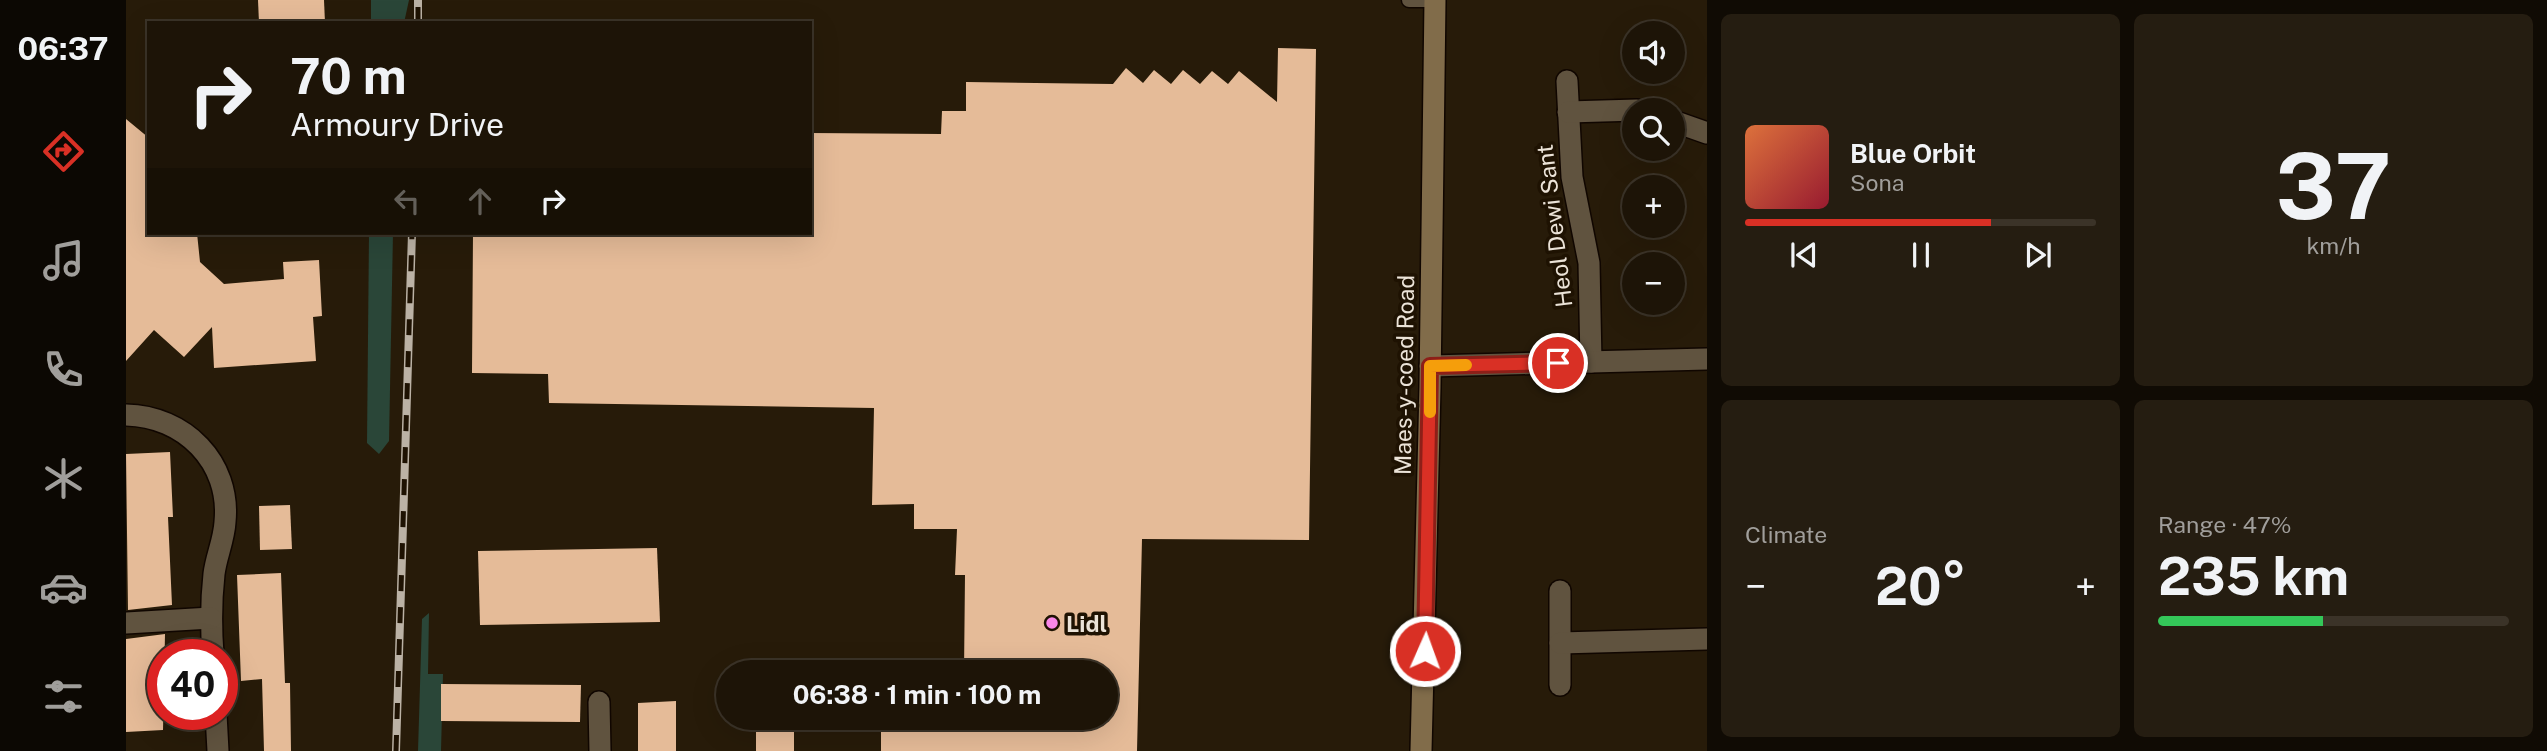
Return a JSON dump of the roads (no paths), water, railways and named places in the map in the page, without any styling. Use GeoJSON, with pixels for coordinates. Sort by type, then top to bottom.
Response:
{"type":"FeatureCollection","features":[{"type":"Feature","properties":{"kind":"street","name":"Maes-y-coed Road"},"geometry":{"type":"LineString","coordinates":[[1421,751],[1435,0]]}},
{"type":"Feature","properties":{"kind":"street"},"geometry":{"type":"LineString","coordinates":[[1567,81],[1568,112]]}},
{"type":"Feature","properties":{"kind":"street","name":"Heol Dewi Sant"},"geometry":{"type":"LineString","coordinates":[[1591,362],[1589,263],[1572,177],[1568,112],[1622,110]]}},
{"type":"Feature","properties":{"kind":"street"},"geometry":{"type":"LineString","coordinates":[[1685,125],[1707,132]]}},
{"type":"Feature","properties":{"kind":"street"},"geometry":{"type":"LineString","coordinates":[[1430,366],[1707,359]]}},
{"type":"Feature","properties":{"kind":"street"},"geometry":{"type":"LineString","coordinates":[[126,415],[143,415],[170,424],[194,438],[218,474],[225,496],[225,522],[215,570],[212,639]]}},
{"type":"Feature","properties":{"kind":"street"},"geometry":{"type":"LineString","coordinates":[[1560,591],[1560,685]]}},
{"type":"Feature","properties":{"kind":"street"},"geometry":{"type":"LineString","coordinates":[[126,622],[211,618]]}},
{"type":"Feature","properties":{"kind":"street"},"geometry":{"type":"LineString","coordinates":[[1560,643],[1707,639]]}},
{"type":"Feature","properties":{"kind":"street"},"geometry":{"type":"LineString","coordinates":[[599,702],[600,751]]}},
{"type":"Feature","properties":{"kind":"street"},"geometry":{"type":"LineString","coordinates":[[217,730],[218,751]]}},
{"type":"Feature","properties":{"kind":"lane"},"geometry":{"type":"LineString","coordinates":[[1409,0],[1435,0]]}},
{"type":"Feature","properties":{"kind":"railway"},"geometry":{"type":"LineString","coordinates":[[418,0],[418,21]]}},
{"type":"Feature","properties":{"kind":"railway"},"geometry":{"type":"LineString","coordinates":[[396,751],[412,235]]}},
{"type":"Feature","properties":{"kind":"place","name":"Lidl"},"geometry":{"type":"Point","coordinates":[1052,623]}}]}
